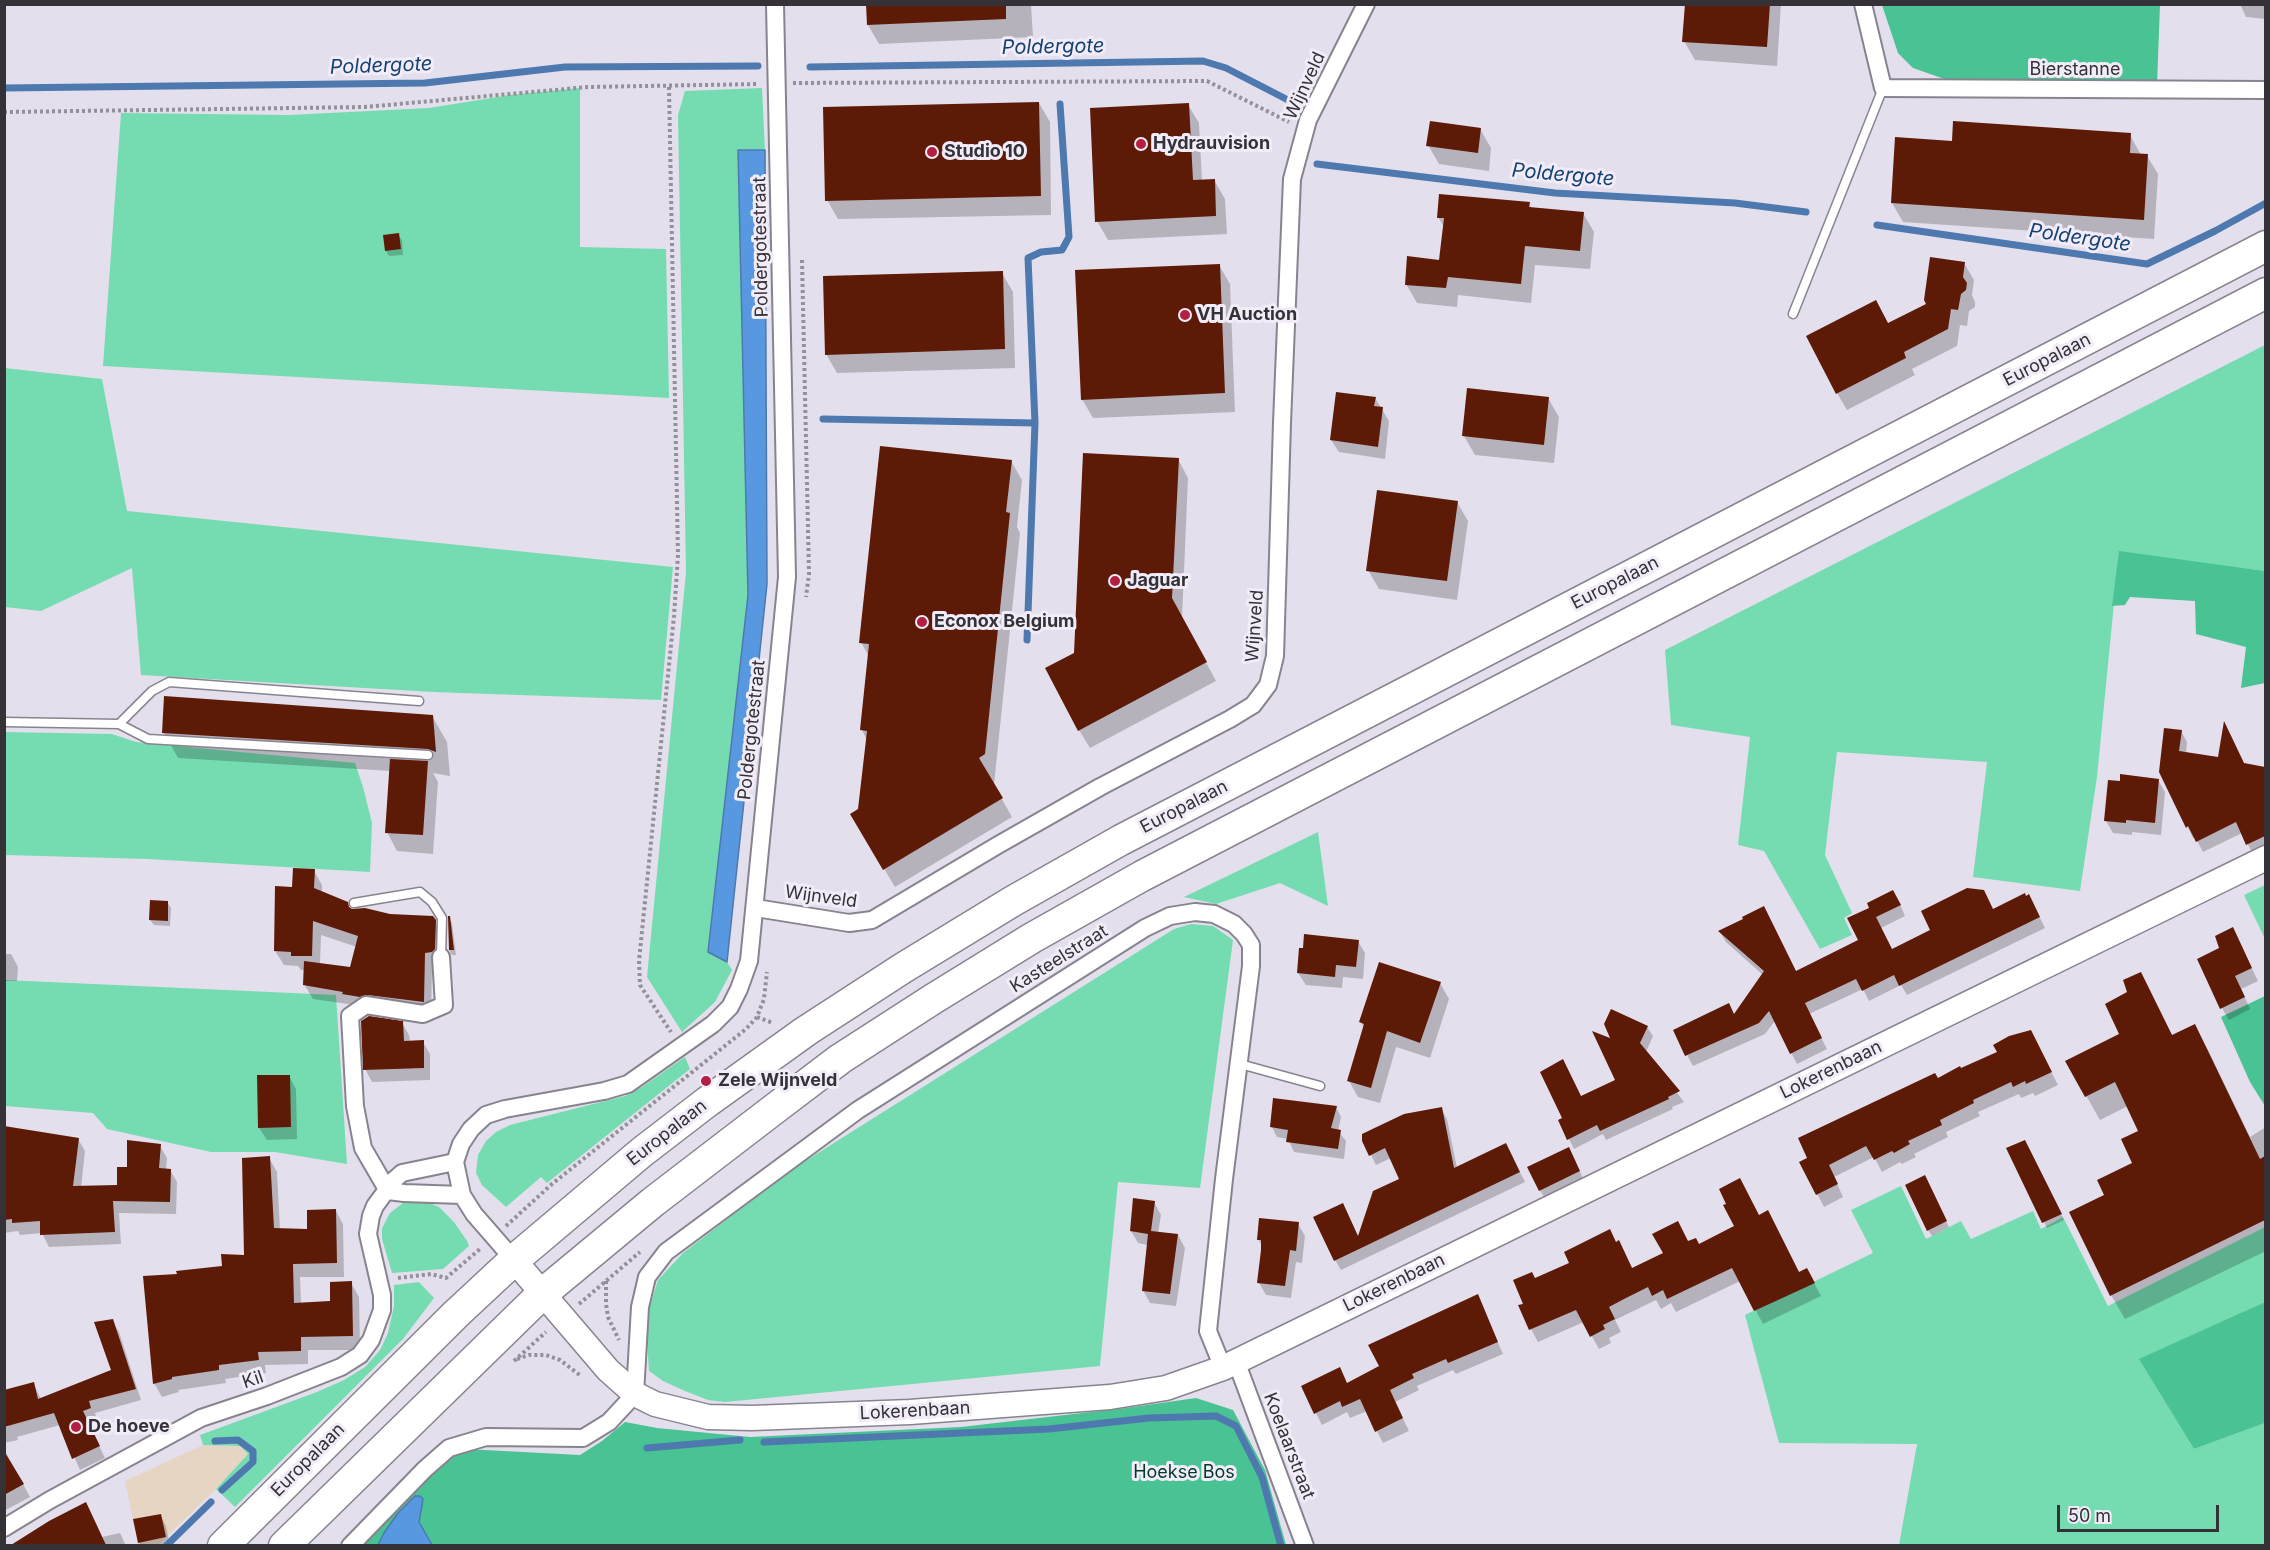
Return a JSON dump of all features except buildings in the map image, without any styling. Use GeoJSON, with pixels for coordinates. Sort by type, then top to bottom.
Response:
{"type":"FeatureCollection","features":[{"type":"Feature","properties":{"kind":"highway","name":"Europalaan"},"geometry":{"type":"LineString","coordinates":[[223,1545],[456,1314],[514,1260],[642,1152],[763,1061],[885,980],[1023,896],[1121,840],[2265,246]]}},
{"type":"Feature","properties":{"kind":"highway"},"geometry":{"type":"LineString","coordinates":[[284,1545],[542,1294],[653,1202],[840,1059],[1032,938],[1142,876],[2265,293]]}},
{"type":"Feature","properties":{"kind":"street","name":"Poldergotestraat"},"geometry":{"type":"LineString","coordinates":[[455,1162],[461,1144],[471,1129],[486,1115],[505,1109],[604,1091],[628,1084],[681,1048],[713,1024],[730,1007],[749,961],[787,578],[775,4]]}},
{"type":"Feature","properties":{"kind":"street","name":"Wijnveld"},"geometry":{"type":"LineString","coordinates":[[756,908],[849,923],[873,920],[1101,787],[1230,719],[1253,705],[1268,685],[1275,656],[1292,179],[1308,120],[1366,4]]}},
{"type":"Feature","properties":{"kind":"street"},"geometry":{"type":"LineString","coordinates":[[1863,4],[1884,88]]}},
{"type":"Feature","properties":{"kind":"street","name":"Bierstanne"},"geometry":{"type":"LineString","coordinates":[[1884,88],[2265,90]]}},
{"type":"Feature","properties":{"kind":"street","name":"Lokerenbaan"},"geometry":{"type":"LineString","coordinates":[[514,1260],[608,1370],[635,1394],[655,1404],[708,1417],[752,1418],[910,1412],[1110,1397],[1166,1388],[1229,1364],[2265,858]]}},
{"type":"Feature","properties":{"kind":"street","name":"Kasteelstraat"},"geometry":{"type":"LineString","coordinates":[[635,1394],[640,1307],[647,1277],[666,1252],[858,1110],[1145,928],[1170,916],[1195,912],[1214,914],[1234,924],[1251,945],[1251,966],[1224,1179],[1208,1331],[1229,1364]]}},
{"type":"Feature","properties":{"kind":"street"},"geometry":{"type":"LineString","coordinates":[[441,957],[444,1005],[423,1014],[366,1005],[350,1016],[355,1106],[363,1148],[388,1191],[462,1195]]}},
{"type":"Feature","properties":{"kind":"street"},"geometry":{"type":"LineString","coordinates":[[455,1162],[462,1195],[474,1214],[514,1260]]}},
{"type":"Feature","properties":{"kind":"street","name":"Kil"},"geometry":{"type":"LineString","coordinates":[[4,1528],[50,1500],[201,1418],[267,1396],[341,1367],[360,1355],[371,1340],[382,1310],[379,1281],[368,1234],[375,1206],[402,1173],[455,1162]]}},
{"type":"Feature","properties":{"kind":"street","name":"Koelaarstraat"},"geometry":{"type":"LineString","coordinates":[[1229,1364],[1305,1545]]}},
{"type":"Feature","properties":{"kind":"street"},"geometry":{"type":"LineString","coordinates":[[350,1545],[425,1468],[449,1448],[486,1437],[583,1438],[609,1422],[635,1394]]}},
{"type":"Feature","properties":{"kind":"lane"},"geometry":{"type":"LineString","coordinates":[[1793,314],[1884,88]]}},
{"type":"Feature","properties":{"kind":"lane"},"geometry":{"type":"LineString","coordinates":[[119,724],[152,691],[170,682],[419,701]]}},
{"type":"Feature","properties":{"kind":"lane"},"geometry":{"type":"LineString","coordinates":[[4,722],[119,724],[148,739],[428,755]]}},
{"type":"Feature","properties":{"kind":"lane"},"geometry":{"type":"LineString","coordinates":[[354,903],[420,892],[432,902],[442,918],[441,957]]}},
{"type":"Feature","properties":{"kind":"lane"},"geometry":{"type":"LineString","coordinates":[[1240,1064],[1320,1086]]}},
{"type":"Feature","properties":{"kind":"path"},"geometry":{"type":"LineString","coordinates":[[4,112],[365,107],[588,87],[778,83],[1207,81],[1305,130]]}},
{"type":"Feature","properties":{"kind":"path"},"geometry":{"type":"LineString","coordinates":[[379,1281],[431,1274],[446,1278],[552,1184],[694,1068],[640,985],[639,961],[674,616],[678,555],[669,87]]}},
{"type":"Feature","properties":{"kind":"path"},"geometry":{"type":"LineString","coordinates":[[507,1367],[515,1359]]}},
{"type":"Feature","properties":{"kind":"shaded area"},"geometry":{"type":"Polygon","coordinates":[[[203,1445],[240,1446],[248,1454],[216,1489],[158,1545],[138,1545],[125,1481],[203,1445]]]}},
{"type":"Feature","properties":{"kind":"green space"},"geometry":{"type":"Polygon","coordinates":[[[1882,5],[2160,5],[2157,85],[1953,82],[1913,68],[1898,53],[1882,5]]]}},
{"type":"Feature","properties":{"kind":"green space"},"geometry":{"type":"Polygon","coordinates":[[[580,88],[580,247],[666,249],[669,398],[103,366],[121,113],[289,115],[429,108],[510,95],[580,88]]]}},
{"type":"Feature","properties":{"kind":"green space"},"geometry":{"type":"Polygon","coordinates":[[[762,88],[765,150],[738,150],[748,595],[708,952],[727,962],[732,970],[715,1002],[682,1032],[647,977],[686,572],[678,115],[685,91],[762,88]]]}},
{"type":"Feature","properties":{"kind":"green space"},"geometry":{"type":"Polygon","coordinates":[[[2265,345],[2265,571],[2119,552],[2097,777],[2080,891],[1973,877],[1987,762],[1837,752],[1825,855],[1852,913],[1844,918],[1852,935],[1820,949],[1764,851],[1738,845],[1750,737],[1671,725],[1665,650],[2265,345]]]}},
{"type":"Feature","properties":{"kind":"green space"},"geometry":{"type":"Polygon","coordinates":[[[5,368],[102,379],[127,511],[673,567],[661,700],[433,692],[141,675],[132,568],[41,611],[5,607],[5,368]]]}},
{"type":"Feature","properties":{"kind":"green space"},"geometry":{"type":"Polygon","coordinates":[[[2119,551],[2265,571],[2265,683],[2241,688],[2246,647],[2196,634],[2195,601],[2130,597],[2125,605],[2112,606],[2119,551]]]}},
{"type":"Feature","properties":{"kind":"green space"},"geometry":{"type":"Polygon","coordinates":[[[5,732],[112,734],[136,742],[355,763],[372,823],[370,872],[148,859],[5,855],[5,732]]]}},
{"type":"Feature","properties":{"kind":"green space"},"geometry":{"type":"Polygon","coordinates":[[[1318,832],[1328,906],[1280,883],[1216,904],[1184,897],[1318,832]]]}},
{"type":"Feature","properties":{"kind":"green space"},"geometry":{"type":"Polygon","coordinates":[[[2265,885],[2265,939],[2244,895],[2265,885]]]}},
{"type":"Feature","properties":{"kind":"green space"},"geometry":{"type":"Polygon","coordinates":[[[1191,924],[1213,926],[1233,940],[1200,1188],[1118,1182],[1100,1366],[725,1402],[708,1400],[685,1391],[663,1381],[649,1371],[647,1340],[650,1306],[658,1280],[683,1253],[791,1170],[1174,929],[1191,924]]]}},
{"type":"Feature","properties":{"kind":"green space"},"geometry":{"type":"Polygon","coordinates":[[[5,980],[336,995],[347,1164],[275,1152],[211,1152],[107,1129],[93,1113],[5,1106],[5,980]]]}},
{"type":"Feature","properties":{"kind":"green space"},"geometry":{"type":"Polygon","coordinates":[[[2265,996],[2265,1106],[2250,1082],[2221,1017],[2265,996]]]}},
{"type":"Feature","properties":{"kind":"green space"},"geometry":{"type":"Polygon","coordinates":[[[685,1057],[690,1069],[547,1183],[541,1177],[506,1207],[482,1185],[476,1173],[478,1155],[486,1141],[496,1132],[510,1125],[625,1096],[685,1057]]]}},
{"type":"Feature","properties":{"kind":"green space"},"geometry":{"type":"Polygon","coordinates":[[[1901,1186],[1926,1239],[1961,1221],[1971,1239],[2033,1211],[2041,1229],[2063,1217],[2108,1306],[2265,1227],[2265,1302],[2140,1360],[2194,1449],[2265,1423],[2265,1545],[1899,1545],[1917,1444],[1779,1443],[1745,1315],[1873,1253],[1851,1210],[1901,1186]]]}},
{"type":"Feature","properties":{"kind":"green space"},"geometry":{"type":"Polygon","coordinates":[[[411,1200],[423,1200],[439,1207],[454,1222],[467,1241],[469,1246],[443,1269],[392,1273],[382,1239],[382,1228],[390,1213],[411,1200]]]}},
{"type":"Feature","properties":{"kind":"green space"},"geometry":{"type":"Polygon","coordinates":[[[419,1282],[434,1298],[403,1339],[235,1507],[216,1489],[248,1454],[240,1446],[203,1445],[200,1435],[317,1392],[344,1380],[365,1367],[380,1350],[388,1333],[394,1306],[394,1285],[419,1282]]]}},
{"type":"Feature","properties":{"kind":"green space"},"geometry":{"type":"Polygon","coordinates":[[[2265,1302],[2265,1423],[2194,1449],[2139,1359],[2265,1302]]]}},
{"type":"Feature","properties":{"kind":"green space","name":"Hoekse Bos"},"geometry":{"type":"Polygon","coordinates":[[[1196,1398],[1233,1410],[1265,1470],[1286,1545],[363,1546],[444,1460],[465,1449],[580,1455],[625,1422],[657,1428],[750,1437],[961,1427],[1196,1398]]]}},
{"type":"Feature","properties":{"kind":"water"},"geometry":{"type":"Polygon","coordinates":[[[738,150],[765,150],[767,584],[727,962],[708,952],[748,595],[738,150]]]}},
{"type":"Feature","properties":{"kind":"water"},"geometry":{"type":"Polygon","coordinates":[[[415,1496],[423,1499],[419,1522],[432,1545],[378,1545],[398,1513],[415,1496]]]}},
{"type":"Feature","properties":{"kind":"waterway","name":"Poldergote"},"geometry":{"type":"LineString","coordinates":[[810,67],[1203,61],[1226,68],[1288,100]]}},
{"type":"Feature","properties":{"kind":"waterway","name":"Poldergote"},"geometry":{"type":"LineString","coordinates":[[4,88],[425,83],[565,67],[758,66]]}},
{"type":"Feature","properties":{"kind":"waterway"},"geometry":{"type":"LineString","coordinates":[[1027,640],[1035,423],[1028,258],[1041,252],[1062,250],[1069,237],[1060,104]]}},
{"type":"Feature","properties":{"kind":"waterway","name":"Poldergote"},"geometry":{"type":"LineString","coordinates":[[1317,164],[1555,193],[1735,203],[1806,212]]}},
{"type":"Feature","properties":{"kind":"waterway","name":"Poldergote"},"geometry":{"type":"LineString","coordinates":[[1877,225],[2147,264],[2266,203]]}},
{"type":"Feature","properties":{"kind":"waterway"},"geometry":{"type":"LineString","coordinates":[[823,419],[1035,423]]}},
{"type":"Feature","properties":{"kind":"waterway"},"geometry":{"type":"LineString","coordinates":[[764,1442],[1049,1429],[1149,1418],[1216,1416],[1236,1426],[1262,1477],[1281,1546]]}},
{"type":"Feature","properties":{"kind":"waterway"},"geometry":{"type":"LineString","coordinates":[[215,1441],[238,1440],[253,1451],[253,1462],[222,1490]]}},
{"type":"Feature","properties":{"kind":"waterway"},"geometry":{"type":"LineString","coordinates":[[647,1448],[740,1440]]}},
{"type":"Feature","properties":{"kind":"waterway"},"geometry":{"type":"LineString","coordinates":[[166,1546],[211,1502]]}},
{"type":"Feature","properties":{"kind":"place","name":"Hydrauvision"},"geometry":{"type":"Point","coordinates":[1141,144]}},
{"type":"Feature","properties":{"kind":"place","name":"Studio 10"},"geometry":{"type":"Point","coordinates":[932,152]}},
{"type":"Feature","properties":{"kind":"place","name":"VH Auction"},"geometry":{"type":"Point","coordinates":[1185,315]}},
{"type":"Feature","properties":{"kind":"place","name":"Jaguar"},"geometry":{"type":"Point","coordinates":[1115,581]}},
{"type":"Feature","properties":{"kind":"place","name":"Econox Belgium"},"geometry":{"type":"Point","coordinates":[922,622]}},
{"type":"Feature","properties":{"kind":"place","name":"Zele Wijnveld"},"geometry":{"type":"Point","coordinates":[706,1081]}},
{"type":"Feature","properties":{"kind":"place","name":"De hoeve"},"geometry":{"type":"Point","coordinates":[76,1427]}}]}
